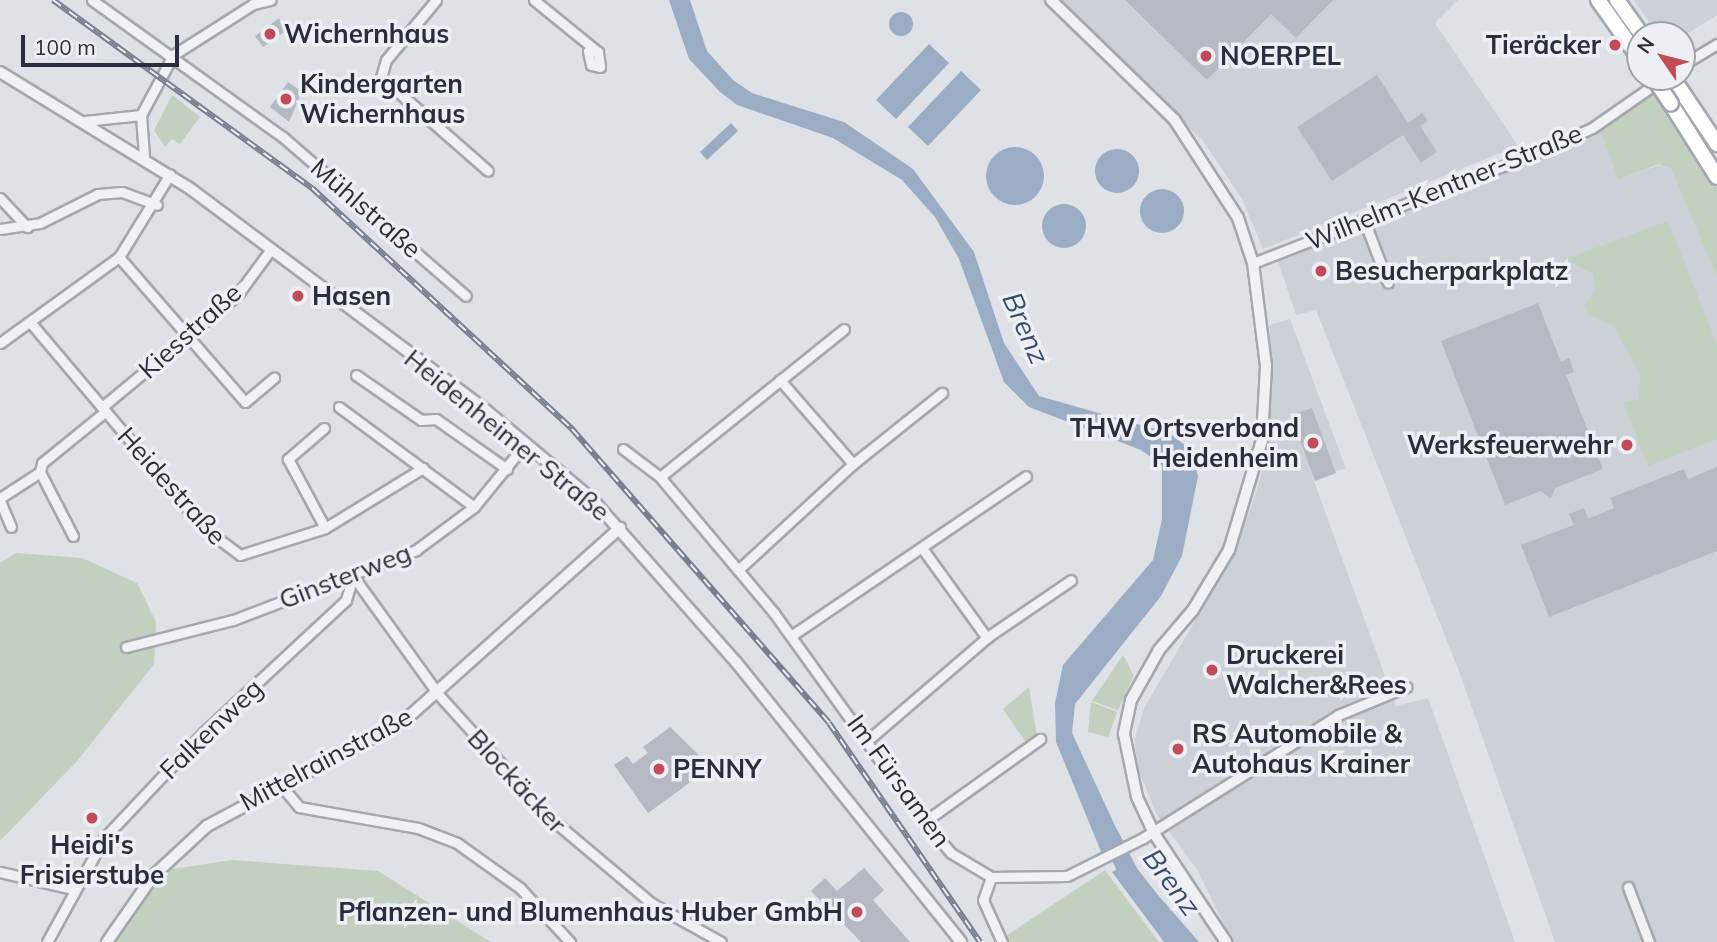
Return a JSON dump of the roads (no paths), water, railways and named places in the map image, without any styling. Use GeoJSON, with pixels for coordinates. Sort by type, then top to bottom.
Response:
{"type":"FeatureCollection","features":[{"type":"Feature","properties":{"kind":"main road"},"geometry":{"type":"LineString","coordinates":[[1598,0],[1626,39]]}},
{"type":"Feature","properties":{"kind":"main road"},"geometry":{"type":"LineString","coordinates":[[1617,0],[1632,21]]}},
{"type":"Feature","properties":{"kind":"main road"},"geometry":{"type":"LineString","coordinates":[[1662,91],[1717,177]]}},
{"type":"Feature","properties":{"kind":"main road"},"geometry":{"type":"LineString","coordinates":[[1682,91],[1717,144]]}},
{"type":"Feature","properties":{"kind":"street","name":"Mühlstraße"},"geometry":{"type":"LineString","coordinates":[[92,0],[173,55],[323,170],[466,296]]}},
{"type":"Feature","properties":{"kind":"street"},"geometry":{"type":"LineString","coordinates":[[144,156],[141,115],[173,55],[252,2],[271,0]]}},
{"type":"Feature","properties":{"kind":"street"},"geometry":{"type":"LineString","coordinates":[[436,0],[386,60],[381,78],[488,171]]}},
{"type":"Feature","properties":{"kind":"street"},"geometry":{"type":"LineString","coordinates":[[534,0],[598,52]]}},
{"type":"Feature","properties":{"kind":"street"},"geometry":{"type":"LineString","coordinates":[[1051,0],[1174,119],[1238,218],[1253,263],[1266,366],[1262,440],[1228,550],[1193,610],[1159,650],[1132,700],[1124,734],[1137,797],[1153,832],[1226,942]]}},
{"type":"Feature","properties":{"kind":"street"},"geometry":{"type":"LineString","coordinates":[[1696,57],[1717,44]]}},
{"type":"Feature","properties":{"kind":"street","name":"Heidenheimer Straße"},"geometry":{"type":"LineString","coordinates":[[0,72],[170,174],[526,443],[620,528],[961,942]]}},
{"type":"Feature","properties":{"kind":"street","name":"Wilhelm-Kentner-Straße"},"geometry":{"type":"LineString","coordinates":[[1253,263],[1592,128],[1645,91]]}},
{"type":"Feature","properties":{"kind":"street"},"geometry":{"type":"LineString","coordinates":[[85,121],[141,115]]}},
{"type":"Feature","properties":{"kind":"street"},"geometry":{"type":"LineString","coordinates":[[0,342],[119,257],[157,205],[170,174]]}},
{"type":"Feature","properties":{"kind":"street"},"geometry":{"type":"LineString","coordinates":[[0,229],[27,227],[98,194],[122,192],[157,205]]}},
{"type":"Feature","properties":{"kind":"street"},"geometry":{"type":"LineString","coordinates":[[0,198],[27,227]]}},
{"type":"Feature","properties":{"kind":"street"},"geometry":{"type":"LineString","coordinates":[[1364,220],[1388,283]]}},
{"type":"Feature","properties":{"kind":"street","name":"Kiesstraße"},"geometry":{"type":"LineString","coordinates":[[0,500],[40,472],[41,463],[238,293],[271,249]]}},
{"type":"Feature","properties":{"kind":"street"},"geometry":{"type":"LineString","coordinates":[[119,257],[245,402],[274,377]]}},
{"type":"Feature","properties":{"kind":"street","name":"Heidestraße"},"geometry":{"type":"LineString","coordinates":[[30,322],[228,550],[253,553],[325,528],[423,468]]}},
{"type":"Feature","properties":{"kind":"street"},"geometry":{"type":"LineString","coordinates":[[660,477],[844,329]]}},
{"type":"Feature","properties":{"kind":"street"},"geometry":{"type":"LineString","coordinates":[[356,375],[421,420],[436,419],[507,469]]}},
{"type":"Feature","properties":{"kind":"street"},"geometry":{"type":"LineString","coordinates":[[780,380],[853,464]]}},
{"type":"Feature","properties":{"kind":"street"},"geometry":{"type":"LineString","coordinates":[[738,570],[853,464],[942,393]]}},
{"type":"Feature","properties":{"kind":"street"},"geometry":{"type":"LineString","coordinates":[[339,407],[474,507]]}},
{"type":"Feature","properties":{"kind":"street"},"geometry":{"type":"LineString","coordinates":[[324,428],[288,459],[325,528]]}},
{"type":"Feature","properties":{"kind":"street","name":"Ginsterweg"},"geometry":{"type":"LineString","coordinates":[[126,647],[233,620],[416,550],[474,507],[526,443]]}},
{"type":"Feature","properties":{"kind":"street","name":"Im Fürsamen"},"geometry":{"type":"LineString","coordinates":[[623,449],[660,477],[738,570],[868,740],[924,822],[951,853],[991,877],[1044,881],[1095,863],[1153,832],[1318,726],[1406,687]]}},
{"type":"Feature","properties":{"kind":"street"},"geometry":{"type":"LineString","coordinates":[[40,472],[73,536]]}},
{"type":"Feature","properties":{"kind":"street"},"geometry":{"type":"LineString","coordinates":[[791,636],[1026,476]]}},
{"type":"Feature","properties":{"kind":"street"},"geometry":{"type":"LineString","coordinates":[[0,500],[11,527]]}},
{"type":"Feature","properties":{"kind":"street","name":"Mittelrainstraße"},"geometry":{"type":"LineString","coordinates":[[107,942],[162,867],[207,826],[279,783],[404,721],[438,694],[620,528]]}},
{"type":"Feature","properties":{"kind":"street"},"geometry":{"type":"LineString","coordinates":[[922,548],[987,638]]}},
{"type":"Feature","properties":{"kind":"street","name":"Blockäcker"},"geometry":{"type":"LineString","coordinates":[[353,576],[438,694],[493,760],[593,858],[651,903],[721,942]]}},
{"type":"Feature","properties":{"kind":"street","name":"Falkenweg"},"geometry":{"type":"LineString","coordinates":[[47,942],[73,889],[126,812],[346,600],[353,576]]}},
{"type":"Feature","properties":{"kind":"street"},"geometry":{"type":"LineString","coordinates":[[868,740],[987,638],[1071,580]]}},
{"type":"Feature","properties":{"kind":"street"},"geometry":{"type":"LineString","coordinates":[[924,822],[1040,739]]}},
{"type":"Feature","properties":{"kind":"street"},"geometry":{"type":"LineString","coordinates":[[279,783],[299,807],[418,828],[457,843],[520,888],[570,942]]}},
{"type":"Feature","properties":{"kind":"street"},"geometry":{"type":"LineString","coordinates":[[0,872],[73,889]]}},
{"type":"Feature","properties":{"kind":"street"},"geometry":{"type":"LineString","coordinates":[[991,877],[984,909],[1002,942]]}},
{"type":"Feature","properties":{"kind":"street"},"geometry":{"type":"LineString","coordinates":[[1628,887],[1649,942]]}},
{"type":"Feature","properties":{"kind":"water"},"geometry":{"type":"Polygon","coordinates":[[[669,0],[690,0],[707,51],[733,80],[752,93],[844,122],[913,169],[974,252],[1004,343],[1039,396],[1169,433],[1190,449],[1198,476],[1182,556],[1161,596],[1075,704],[1072,733],[1123,843],[1102,854],[1056,742],[1055,703],[1063,665],[1153,560],[1162,519],[1162,465],[1141,450],[1029,407],[1004,382],[959,259],[935,217],[902,180],[833,138],[737,105],[720,92],[689,59],[669,0]]]}},
{"type":"Feature","properties":{"kind":"water"},"geometry":{"type":"Polygon","coordinates":[[[901,12],[912,19],[913,24],[906,35],[901,36],[890,29],[889,24],[896,13],[901,12]]]}},
{"type":"Feature","properties":{"kind":"water"},"geometry":{"type":"Polygon","coordinates":[[[929,44],[949,63],[896,119],[876,100],[929,44]]]}},
{"type":"Feature","properties":{"kind":"water"},"geometry":{"type":"Polygon","coordinates":[[[961,71],[981,90],[928,146],[908,127],[961,71]]]}},
{"type":"Feature","properties":{"kind":"water"},"geometry":{"type":"Polygon","coordinates":[[[731,123],[738,131],[707,160],[700,152],[731,123]]]}},
{"type":"Feature","properties":{"kind":"water"},"geometry":{"type":"Polygon","coordinates":[[[1015,147],[1026,149],[1039,160],[1044,176],[1042,187],[1031,200],[1015,205],[1004,203],[991,192],[986,176],[988,165],[999,152],[1015,147]]]}},
{"type":"Feature","properties":{"kind":"water"},"geometry":{"type":"Polygon","coordinates":[[[1117,149],[1133,155],[1139,171],[1133,187],[1117,193],[1101,187],[1095,171],[1101,155],[1117,149]]]}},
{"type":"Feature","properties":{"kind":"water"},"geometry":{"type":"Polygon","coordinates":[[[1162,189],[1178,195],[1184,211],[1178,227],[1162,233],[1146,227],[1140,211],[1146,195],[1162,189]]]}},
{"type":"Feature","properties":{"kind":"water"},"geometry":{"type":"Polygon","coordinates":[[[1064,204],[1080,210],[1086,226],[1080,242],[1064,248],[1048,242],[1042,226],[1048,210],[1064,204]]]}},
{"type":"Feature","properties":{"kind":"water"},"geometry":{"type":"Polygon","coordinates":[[[1131,861],[1199,942],[1164,942],[1112,872],[1131,861]]]}},
{"type":"Feature","properties":{"kind":"waterway","name":"Brenz"},"geometry":{"type":"LineString","coordinates":[[1108,833],[1136,887]]}},
{"type":"Feature","properties":{"kind":"railway"},"geometry":{"type":"LineString","coordinates":[[53,0],[312,188],[572,429],[829,723],[980,942]]}},
{"type":"Feature","properties":{"kind":"place","name":"Wichernhaus"},"geometry":{"type":"Point","coordinates":[270,34]}},
{"type":"Feature","properties":{"kind":"place","name":"Tieräcker"},"geometry":{"type":"Point","coordinates":[1615,45]}},
{"type":"Feature","properties":{"kind":"place","name":"NOERPEL"},"geometry":{"type":"Point","coordinates":[1206,56]}},
{"type":"Feature","properties":{"kind":"place","name":"Kindergarten Wichernhaus"},"geometry":{"type":"Point","coordinates":[286,99]}},
{"type":"Feature","properties":{"kind":"place","name":"Besucherparkplatz"},"geometry":{"type":"Point","coordinates":[1321,271]}},
{"type":"Feature","properties":{"kind":"place","name":"Hasen"},"geometry":{"type":"Point","coordinates":[298,296]}},
{"type":"Feature","properties":{"kind":"place","name":"THW Ortsverband Heidenheim"},"geometry":{"type":"Point","coordinates":[1313,443]}},
{"type":"Feature","properties":{"kind":"place","name":"Werksfeuerwehr"},"geometry":{"type":"Point","coordinates":[1627,445]}},
{"type":"Feature","properties":{"kind":"place","name":"Druckerei Walcher&Rees"},"geometry":{"type":"Point","coordinates":[1212,670]}},
{"type":"Feature","properties":{"kind":"place","name":"RS Automobile & Autohaus Krainer"},"geometry":{"type":"Point","coordinates":[1178,749]}},
{"type":"Feature","properties":{"kind":"place","name":"PENNY"},"geometry":{"type":"Point","coordinates":[659,769]}},
{"type":"Feature","properties":{"kind":"place","name":"Heidi's Frisierstube"},"geometry":{"type":"Point","coordinates":[92,818]}},
{"type":"Feature","properties":{"kind":"place","name":"Pflanzen- und Blumenhaus Huber GmbH"},"geometry":{"type":"Point","coordinates":[857,912]}}]}
